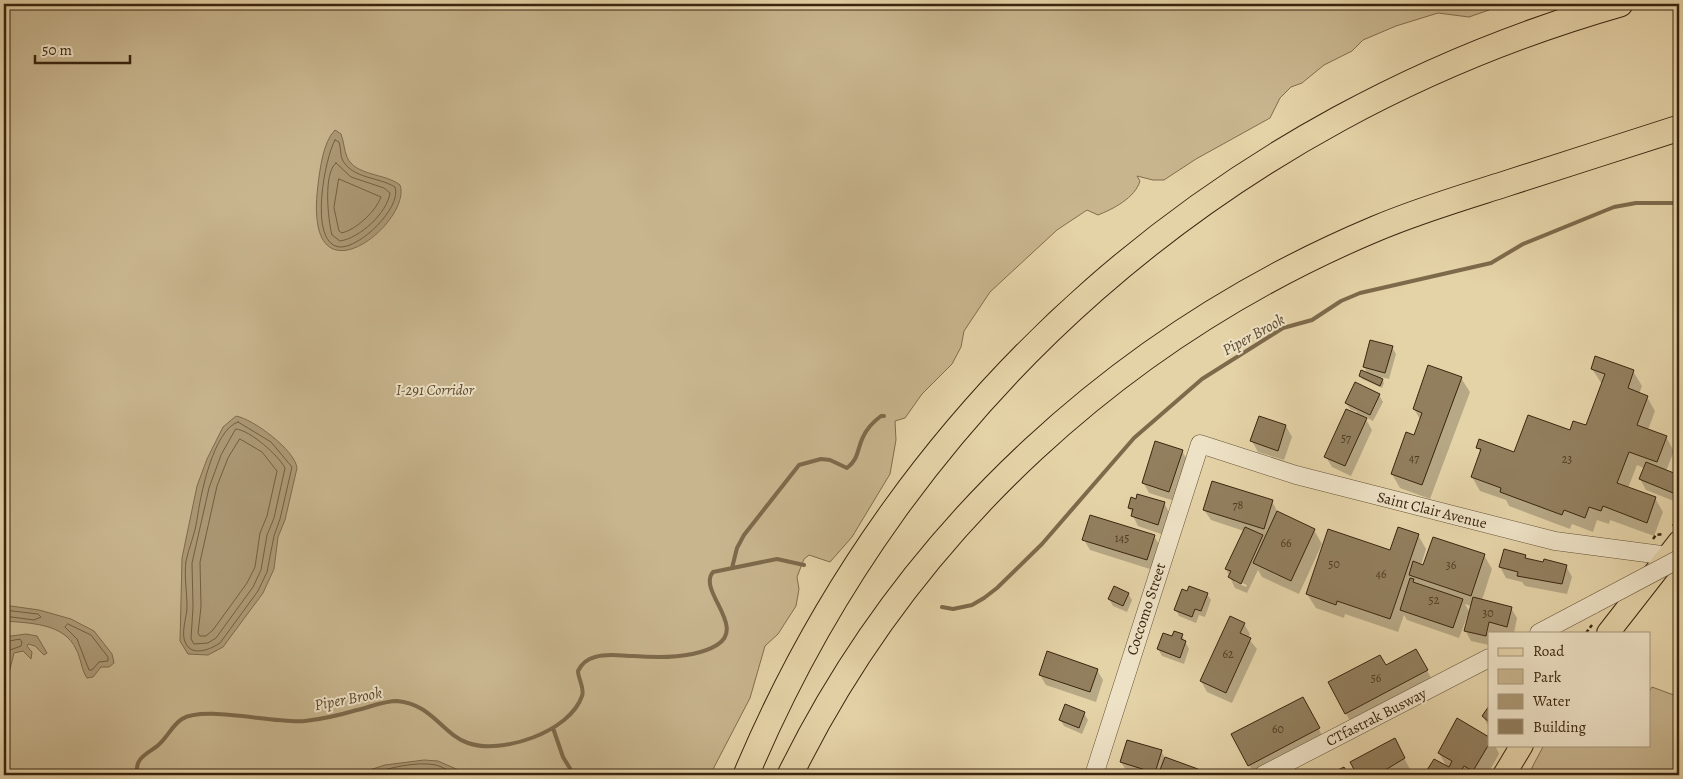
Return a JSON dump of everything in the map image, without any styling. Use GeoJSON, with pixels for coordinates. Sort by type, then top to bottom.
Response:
{"type":"FeatureCollection","features":[{"type":"Feature","properties":{"kind":"highway"},"geometry":{"type":"LineString","coordinates":[[746,775],[771,716],[798,662],[840,589],[892,512],[935,456],[995,385],[1035,343],[1105,279],[1144,247],[1227,186],[1283,150],[1349,112],[1423,76],[1490,47],[1620,4]]}},
{"type":"Feature","properties":{"kind":"highway"},"geometry":{"type":"LineString","coordinates":[[790,775],[853,665],[899,598],[942,544],[995,486],[1044,438],[1135,364],[1194,324],[1257,286],[1356,237],[1445,203],[1679,128]]}},
{"type":"Feature","properties":{"kind":"main road"},"geometry":{"type":"LineString","coordinates":[[1609,632],[1676,552]]}},
{"type":"Feature","properties":{"kind":"main road"},"geometry":{"type":"LineString","coordinates":[[1504,775],[1521,746]]}},
{"type":"Feature","properties":{"kind":"street","name":"Saint Clair Avenue"},"geometry":{"type":"LineString","coordinates":[[1200,444],[1296,475],[1555,541],[1676,552]]}},
{"type":"Feature","properties":{"kind":"street","name":"Coccomo Street"},"geometry":{"type":"LineString","coordinates":[[1094,775],[1200,444]]}},
{"type":"Feature","properties":{"kind":"street"},"geometry":{"type":"LineString","coordinates":[[1541,632],[1594,604],[1676,552]]}},
{"type":"Feature","properties":{"kind":"street","name":"CTfastrak Busway"},"geometry":{"type":"LineString","coordinates":[[1263,775],[1488,659]]}},
{"type":"Feature","properties":{"kind":"green space","name":"I-291 Corridor"},"geometry":{"type":"Polygon","coordinates":[[[4,4],[1506,4],[1469,17],[1438,13],[1396,26],[1363,40],[1352,51],[1324,65],[1302,83],[1291,87],[1280,98],[1270,118],[1196,159],[1164,180],[1153,180],[1137,176],[1140,181],[1137,187],[1123,202],[1098,215],[1087,210],[1057,230],[990,292],[964,331],[961,347],[952,364],[922,394],[905,418],[895,421],[896,440],[890,474],[852,537],[830,562],[809,555],[804,559],[797,577],[799,589],[796,606],[778,634],[765,646],[750,698],[710,775],[4,775],[4,4]]]}},
{"type":"Feature","properties":{"kind":"green space"},"geometry":{"type":"Polygon","coordinates":[[[1652,687],[1679,697],[1679,775],[1528,775],[1543,746],[1650,746],[1650,690],[1652,687]]]}},
{"type":"Feature","properties":{"kind":"water"},"geometry":{"type":"Polygon","coordinates":[[[335,130],[341,134],[347,157],[351,163],[363,171],[387,178],[400,185],[400,201],[390,218],[376,235],[358,246],[340,251],[326,244],[317,223],[318,185],[321,164],[325,148],[335,130]]]}},
{"type":"Feature","properties":{"kind":"water"},"geometry":{"type":"Polygon","coordinates":[[[236,416],[252,423],[272,436],[289,453],[295,461],[297,468],[285,520],[278,537],[274,569],[263,593],[223,647],[208,655],[188,654],[180,641],[182,558],[197,486],[207,459],[223,427],[236,416]]]}},
{"type":"Feature","properties":{"kind":"water"},"geometry":{"type":"Polygon","coordinates":[[[4,605],[39,610],[71,619],[94,631],[112,654],[114,663],[109,667],[101,667],[93,677],[87,678],[76,649],[70,640],[55,629],[45,626],[4,621],[4,605]]]}},
{"type":"Feature","properties":{"kind":"water"},"geometry":{"type":"Polygon","coordinates":[[[26,634],[37,636],[47,653],[44,655],[35,646],[28,644],[27,646],[32,652],[31,659],[23,651],[14,653],[7,691],[4,694],[4,637],[26,634]]]}},
{"type":"Feature","properties":{"kind":"water"},"geometry":{"type":"Polygon","coordinates":[[[424,760],[438,761],[470,775],[354,775],[385,765],[424,760]]]}},
{"type":"Feature","properties":{"kind":"building"},"geometry":{"type":"Polygon","coordinates":[[[1370,340],[1393,346],[1385,373],[1363,367],[1370,340]]]}},
{"type":"Feature","properties":{"kind":"building"},"geometry":{"type":"Polygon","coordinates":[[[1595,356],[1634,370],[1628,388],[1648,396],[1637,425],[1667,436],[1657,462],[1629,452],[1617,483],[1656,497],[1647,523],[1603,506],[1601,511],[1589,507],[1585,518],[1564,510],[1562,515],[1500,492],[1501,488],[1471,477],[1481,449],[1476,448],[1479,439],[1514,452],[1528,415],[1570,430],[1573,421],[1586,425],[1605,374],[1591,369],[1595,356]]]}},
{"type":"Feature","properties":{"kind":"building"},"geometry":{"type":"Polygon","coordinates":[[[1428,365],[1462,377],[1422,485],[1391,474],[1406,432],[1414,435],[1422,413],[1413,409],[1428,365]]]}},
{"type":"Feature","properties":{"kind":"building"},"geometry":{"type":"Polygon","coordinates":[[[1361,370],[1383,379],[1380,386],[1359,376],[1361,370]]]}},
{"type":"Feature","properties":{"kind":"building"},"geometry":{"type":"Polygon","coordinates":[[[1355,382],[1380,394],[1370,415],[1345,403],[1355,382]]]}},
{"type":"Feature","properties":{"kind":"building"},"geometry":{"type":"Polygon","coordinates":[[[1346,409],[1367,418],[1345,466],[1324,457],[1346,409]]]}},
{"type":"Feature","properties":{"kind":"building"},"geometry":{"type":"Polygon","coordinates":[[[1259,416],[1286,425],[1278,451],[1250,441],[1259,416]]]}},
{"type":"Feature","properties":{"kind":"building"},"geometry":{"type":"Polygon","coordinates":[[[1155,441],[1183,450],[1169,492],[1142,483],[1155,441]]]}},
{"type":"Feature","properties":{"kind":"building"},"geometry":{"type":"Polygon","coordinates":[[[1646,462],[1679,475],[1678,495],[1639,479],[1646,462]]]}},
{"type":"Feature","properties":{"kind":"building"},"geometry":{"type":"Polygon","coordinates":[[[1212,481],[1273,500],[1264,529],[1203,510],[1212,481]]]}},
{"type":"Feature","properties":{"kind":"building"},"geometry":{"type":"Polygon","coordinates":[[[1137,494],[1165,502],[1158,525],[1131,516],[1133,509],[1128,508],[1131,497],[1136,499],[1137,494]]]}},
{"type":"Feature","properties":{"kind":"building"},"geometry":{"type":"Polygon","coordinates":[[[1277,511],[1315,529],[1291,581],[1253,563],[1277,511]]]}},
{"type":"Feature","properties":{"kind":"building"},"geometry":{"type":"Polygon","coordinates":[[[1090,515],[1155,535],[1147,560],[1082,540],[1090,515]]]}},
{"type":"Feature","properties":{"kind":"building"},"geometry":{"type":"Polygon","coordinates":[[[1245,527],[1263,535],[1241,584],[1228,577],[1231,571],[1225,569],[1245,527]]]}},
{"type":"Feature","properties":{"kind":"building"},"geometry":{"type":"Polygon","coordinates":[[[1398,527],[1419,534],[1390,619],[1337,601],[1336,605],[1306,594],[1328,529],[1390,550],[1398,527]]]}},
{"type":"Feature","properties":{"kind":"building"},"geometry":{"type":"Polygon","coordinates":[[[1433,537],[1485,554],[1471,596],[1409,575],[1413,561],[1423,565],[1433,537]]]}},
{"type":"Feature","properties":{"kind":"building"},"geometry":{"type":"Polygon","coordinates":[[[1504,549],[1526,555],[1525,558],[1543,562],[1544,559],[1567,565],[1562,584],[1517,576],[1518,572],[1499,567],[1504,549]]]}},
{"type":"Feature","properties":{"kind":"building"},"geometry":{"type":"Polygon","coordinates":[[[1410,578],[1414,579],[1413,582],[1463,599],[1453,628],[1400,610],[1410,578]]]}},
{"type":"Feature","properties":{"kind":"building"},"geometry":{"type":"Polygon","coordinates":[[[1114,586],[1129,593],[1123,606],[1108,599],[1114,586]]]}},
{"type":"Feature","properties":{"kind":"building"},"geometry":{"type":"Polygon","coordinates":[[[1189,586],[1208,593],[1201,611],[1195,609],[1192,617],[1174,610],[1182,589],[1187,591],[1189,586]]]}},
{"type":"Feature","properties":{"kind":"building"},"geometry":{"type":"Polygon","coordinates":[[[1473,597],[1512,607],[1507,627],[1489,622],[1486,636],[1464,631],[1473,597]]]}},
{"type":"Feature","properties":{"kind":"building"},"geometry":{"type":"Polygon","coordinates":[[[1230,616],[1245,623],[1240,633],[1251,638],[1226,693],[1200,681],[1230,616]]]}},
{"type":"Feature","properties":{"kind":"building"},"geometry":{"type":"Polygon","coordinates":[[[1174,631],[1183,634],[1181,639],[1186,641],[1180,658],[1157,649],[1163,633],[1172,636],[1174,631]]]}},
{"type":"Feature","properties":{"kind":"building"},"geometry":{"type":"Polygon","coordinates":[[[1416,649],[1428,670],[1345,714],[1328,682],[1380,655],[1386,665],[1416,649]]]}},
{"type":"Feature","properties":{"kind":"building"},"geometry":{"type":"Polygon","coordinates":[[[1047,651],[1098,669],[1090,692],[1039,675],[1047,651]]]}},
{"type":"Feature","properties":{"kind":"building"},"geometry":{"type":"Polygon","coordinates":[[[1303,697],[1320,728],[1248,766],[1231,734],[1303,697]]]}},
{"type":"Feature","properties":{"kind":"building"},"geometry":{"type":"Polygon","coordinates":[[[1065,704],[1085,712],[1079,728],[1059,720],[1065,704]]]}},
{"type":"Feature","properties":{"kind":"building"},"geometry":{"type":"Polygon","coordinates":[[[1488,707],[1488,721],[1482,716],[1488,707]]]}},
{"type":"Feature","properties":{"kind":"building"},"geometry":{"type":"Polygon","coordinates":[[[1457,718],[1488,736],[1488,746],[1473,771],[1464,766],[1459,774],[1461,775],[1424,775],[1434,759],[1449,767],[1452,761],[1438,753],[1457,718]]]}},
{"type":"Feature","properties":{"kind":"building"},"geometry":{"type":"Polygon","coordinates":[[[1395,738],[1405,758],[1377,775],[1357,775],[1350,762],[1395,738]]]}},
{"type":"Feature","properties":{"kind":"building"},"geometry":{"type":"Polygon","coordinates":[[[1127,740],[1162,750],[1155,773],[1120,762],[1127,740]]]}},
{"type":"Feature","properties":{"kind":"building"},"geometry":{"type":"Polygon","coordinates":[[[1165,757],[1198,769],[1195,775],[1158,775],[1165,757]]]}},
{"type":"Feature","properties":{"kind":"building"},"geometry":{"type":"Polygon","coordinates":[[[1344,767],[1348,775],[1328,775],[1344,767]]]}},
{"type":"Feature","properties":{"kind":"waterway","name":"Piper Brook"},"geometry":{"type":"LineString","coordinates":[[942,607],[953,609],[972,605],[997,588],[1042,544],[1134,438],[1202,379],[1283,328],[1312,320],[1341,301],[1360,293],[1491,263],[1523,244],[1614,207],[1636,203],[1679,203]]}},
{"type":"Feature","properties":{"kind":"waterway"},"geometry":{"type":"LineString","coordinates":[[732,568],[737,548],[744,535],[799,465],[821,459],[830,460],[847,468],[856,457],[868,428],[881,416],[884,416]]}},
{"type":"Feature","properties":{"kind":"waterway","name":"Piper Brook"},"geometry":{"type":"LineString","coordinates":[[138,775],[137,765],[141,758],[160,744],[178,722],[192,715],[222,714],[305,721],[331,717],[382,703],[397,701],[409,703],[428,713],[451,733],[468,743],[482,746],[498,746],[533,738],[564,720],[575,709],[583,693],[578,671],[590,659],[610,655],[654,657],[687,655],[708,650],[717,645],[725,637],[727,629],[725,619],[711,588],[710,580],[713,572],[777,559],[804,565]]}},
{"type":"Feature","properties":{"kind":"waterway"},"geometry":{"type":"LineString","coordinates":[[553,728],[563,757],[574,775]]}}]}
